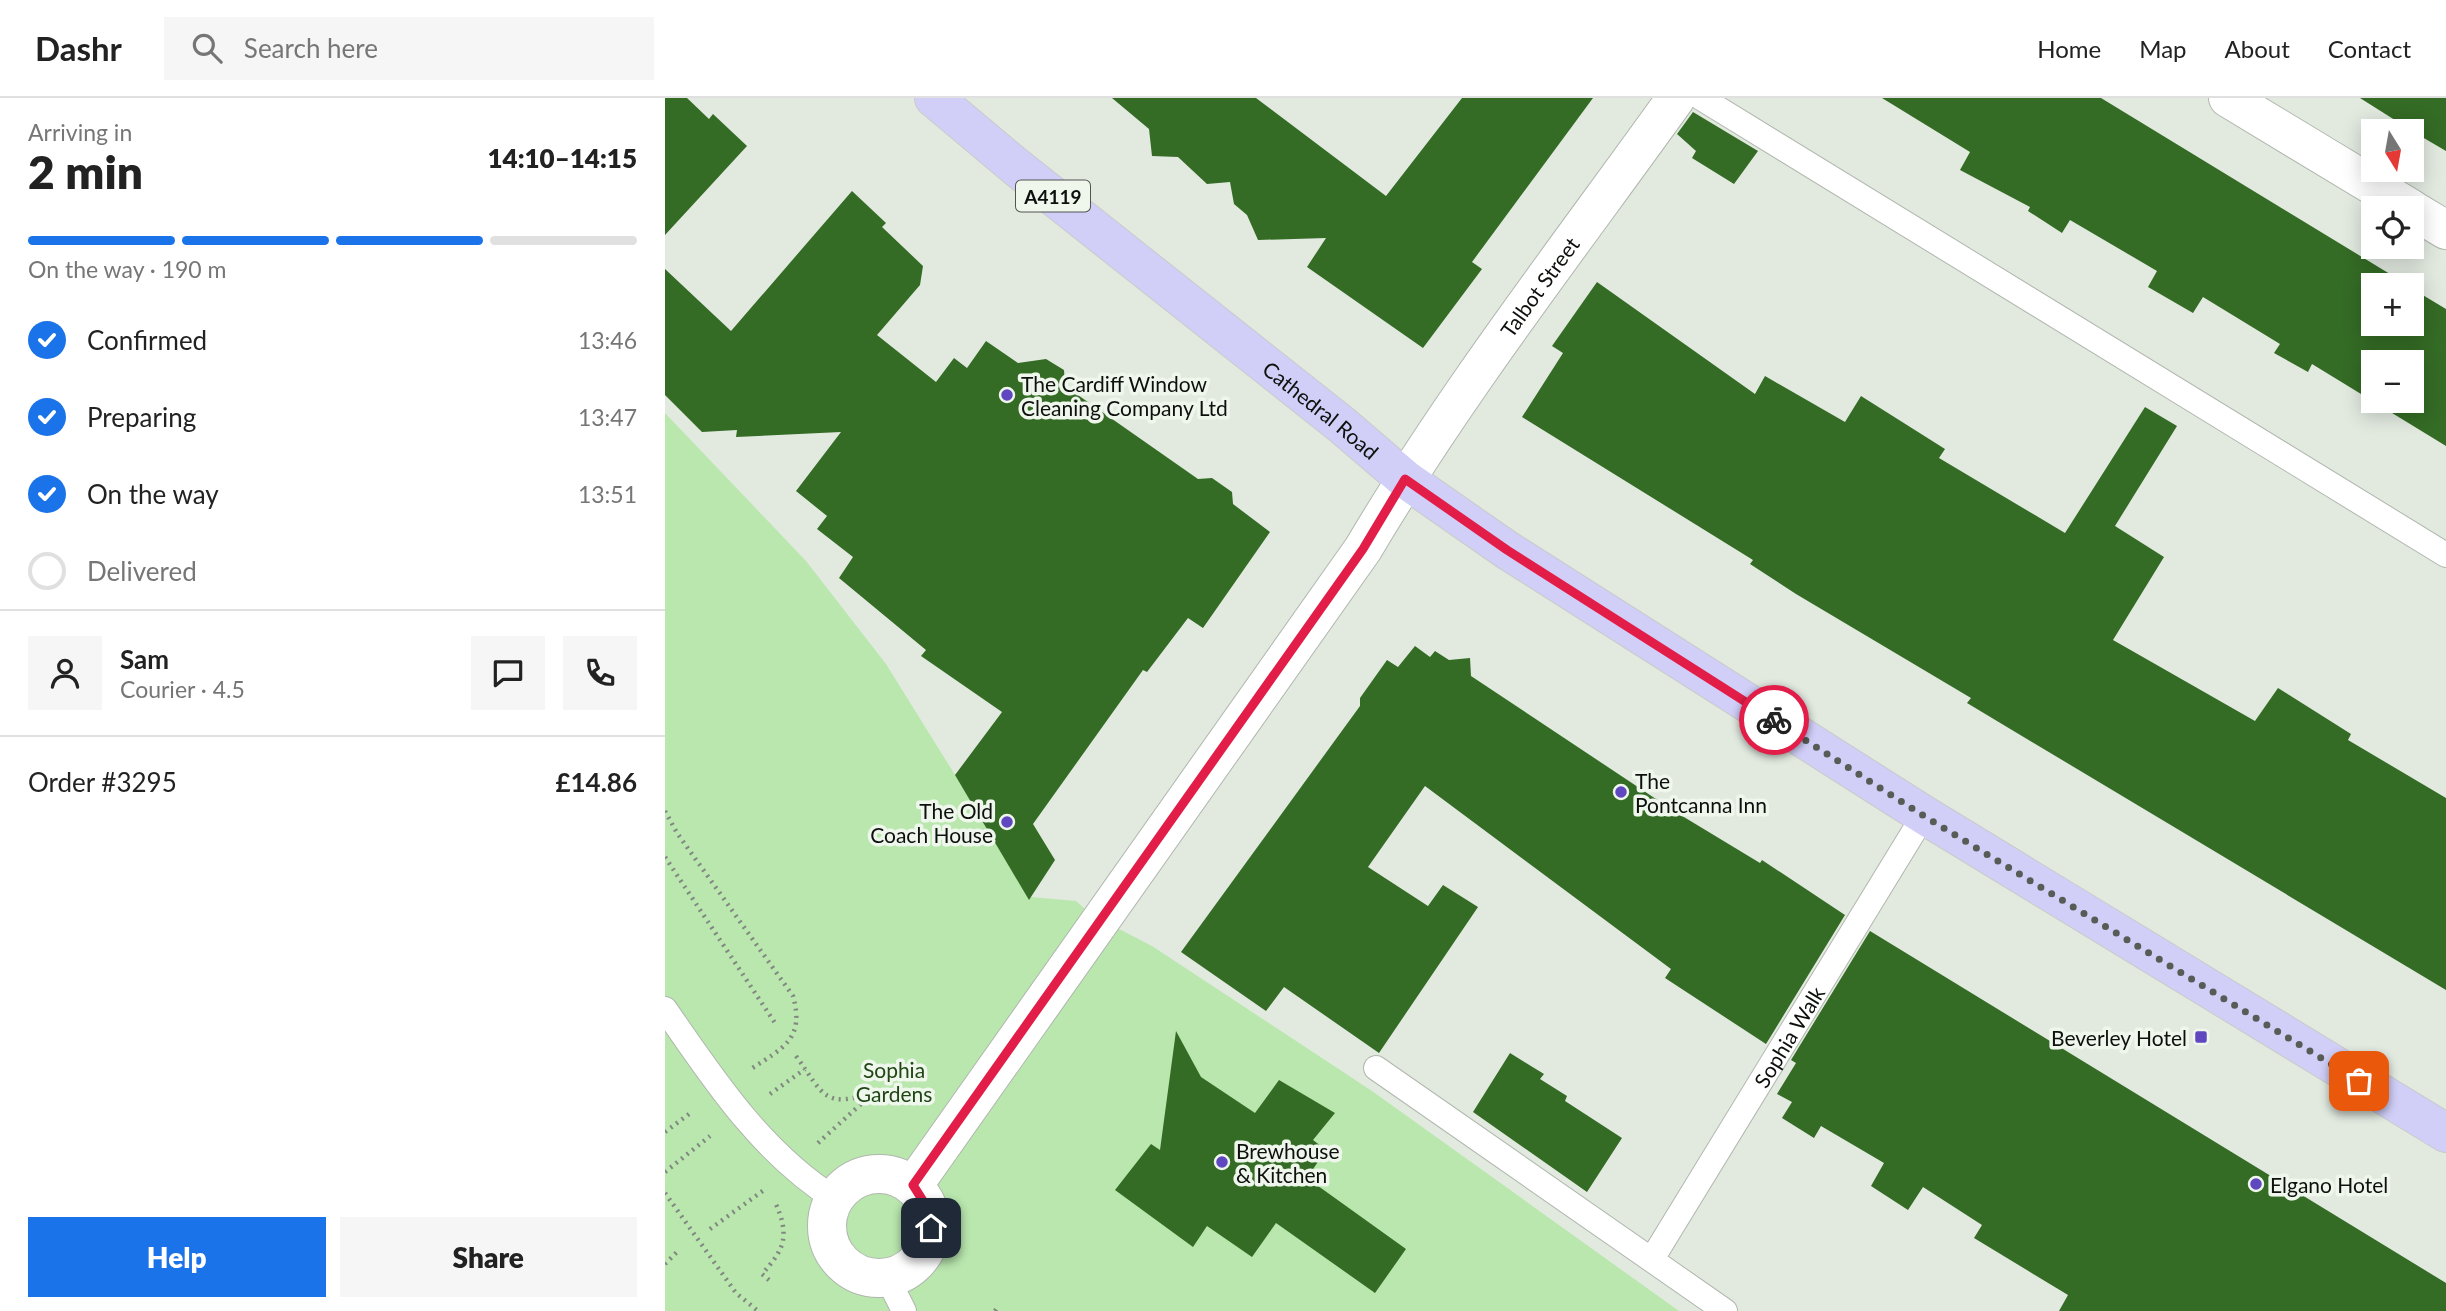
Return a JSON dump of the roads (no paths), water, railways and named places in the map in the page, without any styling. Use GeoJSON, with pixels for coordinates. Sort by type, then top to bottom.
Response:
{"type":"FeatureCollection","features":[{"type":"Feature","properties":{"kind":"main road","name":"Cathedral Road"},"geometry":{"type":"LineString","coordinates":[[934,98],[1036,183],[1342,425],[1405,479],[1519,558],[1924,816],[2446,1133]]}},
{"type":"Feature","properties":{"kind":"street","name":"Talbot Street"},"geometry":{"type":"LineString","coordinates":[[913,1185],[1363,549],[1405,479],[1676,98]]}},
{"type":"Feature","properties":{"kind":"street"},"geometry":{"type":"LineString","coordinates":[[2228,98],[2390,196]]}},
{"type":"Feature","properties":{"kind":"street"},"geometry":{"type":"LineString","coordinates":[[2424,217],[2446,230]]}},
{"type":"Feature","properties":{"kind":"street"},"geometry":{"type":"LineString","coordinates":[[870,1175],[899,1177],[913,1185],[930,1212],[931,1228],[920,1259],[910,1267],[887,1277],[860,1273],[838,1257],[827,1228],[835,1199],[845,1187],[870,1175]]}},
{"type":"Feature","properties":{"kind":"lane"},"geometry":{"type":"LineString","coordinates":[[1701,98],[2446,555]]}},
{"type":"Feature","properties":{"kind":"lane","name":"Sophia Walk"},"geometry":{"type":"LineString","coordinates":[[1652,1259],[1924,816]]}},
{"type":"Feature","properties":{"kind":"lane"},"geometry":{"type":"LineString","coordinates":[[665,1009],[747,1123],[779,1157],[835,1199]]}},
{"type":"Feature","properties":{"kind":"lane"},"geometry":{"type":"LineString","coordinates":[[1376,1068],[1724,1311]]}},
{"type":"Feature","properties":{"kind":"lane"},"geometry":{"type":"LineString","coordinates":[[887,1277],[904,1311]]}},
{"type":"Feature","properties":{"kind":"place","name":"The Cardiff Window Cleaning Company Ltd"},"geometry":{"type":"Point","coordinates":[1007,395]}},
{"type":"Feature","properties":{"kind":"place","name":"The Pontcanna Inn"},"geometry":{"type":"Point","coordinates":[1621,792]}},
{"type":"Feature","properties":{"kind":"place","name":"The Old Coach House"},"geometry":{"type":"Point","coordinates":[1007,822]}},
{"type":"Feature","properties":{"kind":"place","name":"Beverley Hotel"},"geometry":{"type":"Point","coordinates":[2201,1037]}},
{"type":"Feature","properties":{"kind":"place","name":"Brewhouse & Kitchen"},"geometry":{"type":"Point","coordinates":[1222,1162]}},
{"type":"Feature","properties":{"kind":"place","name":"Elgano Hotel"},"geometry":{"type":"Point","coordinates":[2256,1184]}},
{"type":"Feature","properties":{"kind":"park label","name":"Sophia Gardens"},"geometry":{"type":"Point","coordinates":[894,1081]}}]}
